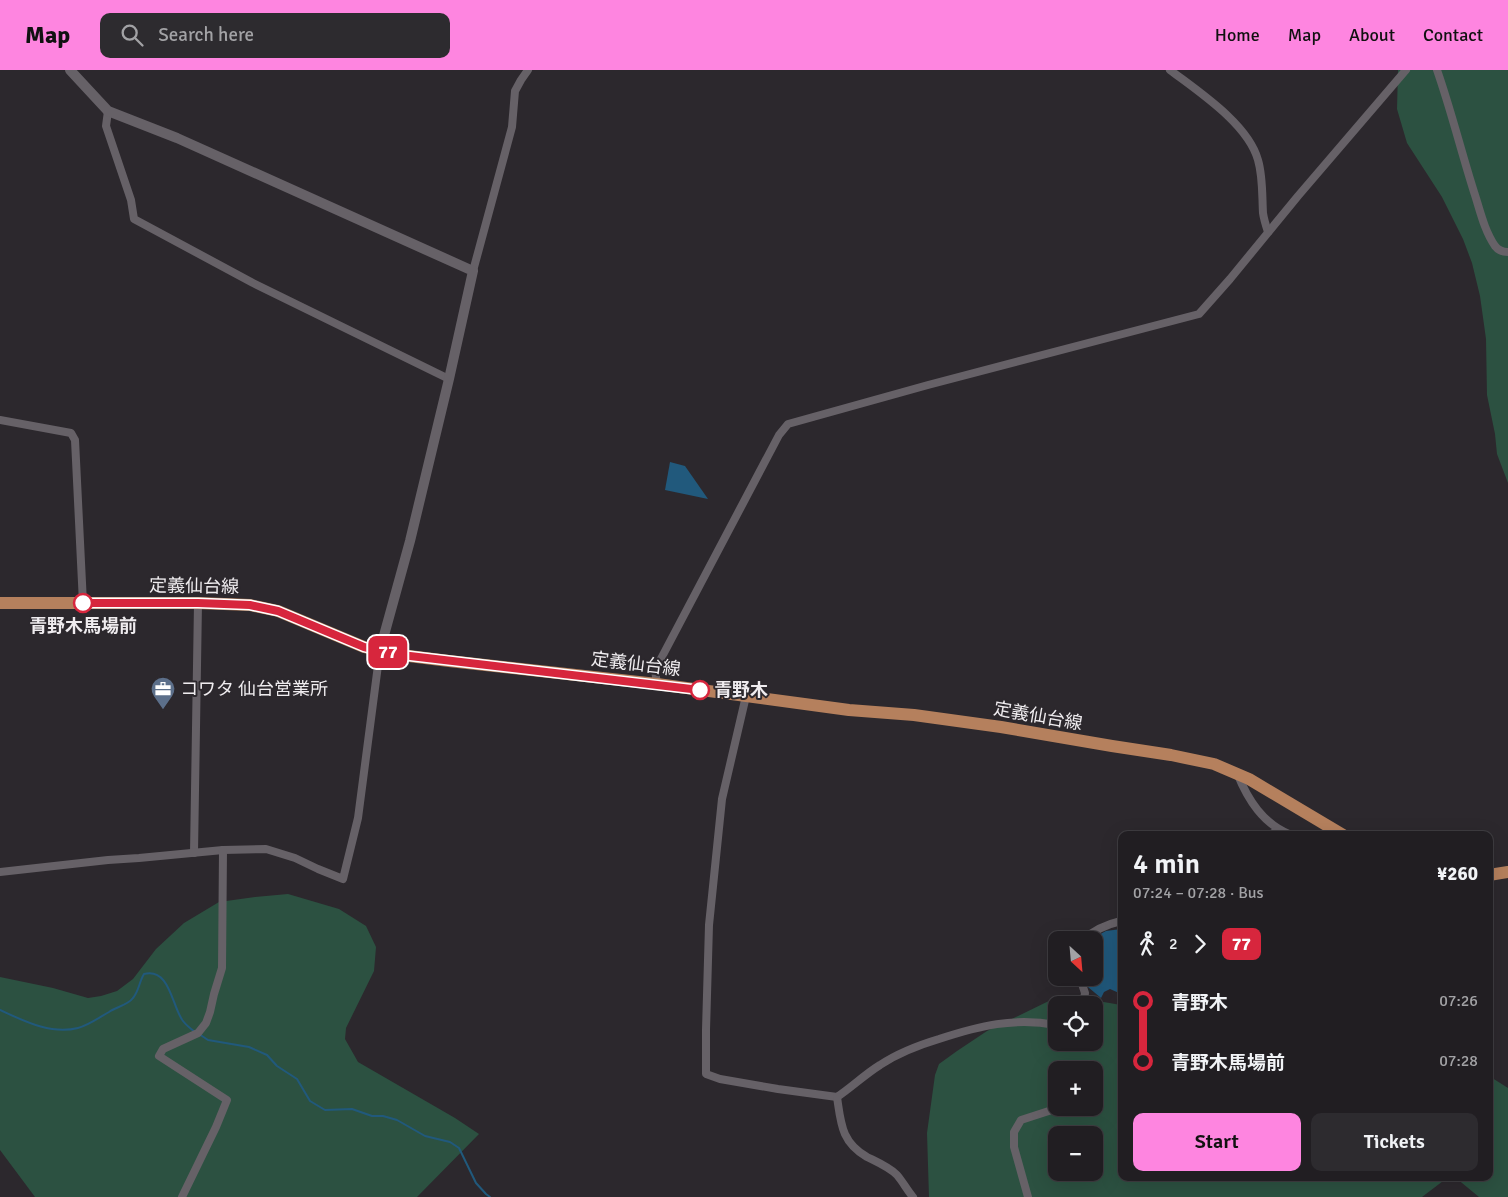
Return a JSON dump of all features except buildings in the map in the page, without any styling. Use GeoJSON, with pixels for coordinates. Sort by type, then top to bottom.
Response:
{"type":"FeatureCollection","features":[{"type":"Feature","properties":{"kind":"main road","name":"定義仙台線"},"geometry":{"type":"LineString","coordinates":[[0,603],[198,603],[250,605],[278,611],[364,647],[393,654],[657,684],[849,710],[914,715],[1001,726],[1214,764],[1256,782],[1337,831]]}},
{"type":"Feature","properties":{"kind":"main road"},"geometry":{"type":"LineString","coordinates":[[1493,875],[1508,872]]}},
{"type":"Feature","properties":{"kind":"street"},"geometry":{"type":"LineString","coordinates":[[70,70],[108,112],[177,138],[473,271]]}},
{"type":"Feature","properties":{"kind":"street"},"geometry":{"type":"LineString","coordinates":[[0,872],[223,850],[266,849],[295,858],[318,870],[343,879],[358,818],[380,650],[410,541],[473,271],[512,127],[515,91],[528,70]]}},
{"type":"Feature","properties":{"kind":"street"},"geometry":{"type":"LineString","coordinates":[[1170,70],[1224,114],[1243,131],[1248,139],[1258,160],[1264,216],[1268,232]]}},
{"type":"Feature","properties":{"kind":"street"},"geometry":{"type":"LineString","coordinates":[[657,684],[655,670],[779,435],[788,424],[1199,314],[1406,70]]}},
{"type":"Feature","properties":{"kind":"street"},"geometry":{"type":"LineString","coordinates":[[1437,70],[1484,224],[1496,248],[1503,252],[1508,252]]}},
{"type":"Feature","properties":{"kind":"street"},"geometry":{"type":"LineString","coordinates":[[108,112],[106,126],[131,200],[134,219],[253,283],[449,378]]}},
{"type":"Feature","properties":{"kind":"street"},"geometry":{"type":"LineString","coordinates":[[0,420],[71,433],[75,440],[83,603]]}},
{"type":"Feature","properties":{"kind":"street"},"geometry":{"type":"LineString","coordinates":[[194,853],[198,603]]}},
{"type":"Feature","properties":{"kind":"street"},"geometry":{"type":"LineString","coordinates":[[746,696],[722,800],[710,915],[706,1074],[720,1079],[836,1097],[881,1064],[908,1050],[927,1043],[984,1026],[1030,1022],[1048,1024]]}},
{"type":"Feature","properties":{"kind":"street"},"geometry":{"type":"LineString","coordinates":[[1237,774],[1251,803],[1278,830]]}},
{"type":"Feature","properties":{"kind":"street"},"geometry":{"type":"LineString","coordinates":[[182,1197],[227,1100],[158,1056],[163,1049],[198,1032],[206,1023],[210,1012],[222,968],[223,850]]}},
{"type":"Feature","properties":{"kind":"street"},"geometry":{"type":"LineString","coordinates":[[1096,931],[1118,922]]}},
{"type":"Feature","properties":{"kind":"street"},"geometry":{"type":"LineString","coordinates":[[836,1097],[841,1124],[851,1145],[865,1156],[882,1164],[897,1175],[914,1197]]}},
{"type":"Feature","properties":{"kind":"street"},"geometry":{"type":"LineString","coordinates":[[1028,1197],[1014,1147],[1014,1132],[1021,1120],[1048,1111]]}},
{"type":"Feature","properties":{"kind":"green space"},"geometry":{"type":"Polygon","coordinates":[[[1398,70],[1508,70],[1508,483],[1497,454],[1487,395],[1486,339],[1480,296],[1472,263],[1463,239],[1442,197],[1407,143],[1397,109],[1398,70]]]}},
{"type":"Feature","properties":{"kind":"green space"},"geometry":{"type":"Polygon","coordinates":[[[288,894],[339,909],[366,926],[376,947],[374,971],[346,1028],[345,1039],[358,1062],[479,1134],[417,1197],[35,1197],[0,1150],[0,977],[53,988],[88,998],[101,996],[117,991],[133,979],[156,949],[184,923],[219,902],[288,894]]]}},
{"type":"Feature","properties":{"kind":"green space"},"geometry":{"type":"Polygon","coordinates":[[[1048,1001],[1048,1051],[1103,1051],[1103,1002],[1118,1004],[1118,1181],[1443,1181],[1422,1197],[929,1197],[927,1133],[935,1075],[939,1064],[987,1031],[1048,1001]]]}},
{"type":"Feature","properties":{"kind":"green space"},"geometry":{"type":"Polygon","coordinates":[[[1493,1079],[1508,1088],[1508,1197],[1479,1197],[1460,1181],[1493,1181],[1493,1079]]]}},
{"type":"Feature","properties":{"kind":"water"},"geometry":{"type":"Polygon","coordinates":[[[670,462],[685,466],[708,499],[665,490],[670,462]]]}},
{"type":"Feature","properties":{"kind":"water"},"geometry":{"type":"Polygon","coordinates":[[[1118,929],[1118,993],[1110,989],[1104,992],[1102,996],[1099,996],[1088,986],[1103,986],[1103,933],[1118,929]]]}},
{"type":"Feature","properties":{"kind":"waterway"},"geometry":{"type":"LineString","coordinates":[[0,1010],[38,1026],[58,1030],[78,1028],[131,1000],[144,974],[153,973],[160,976],[165,982],[179,1015],[195,1032]]}},
{"type":"Feature","properties":{"kind":"waterway"},"geometry":{"type":"LineString","coordinates":[[199,1034],[208,1040],[249,1047],[267,1055],[277,1066],[297,1079],[310,1101],[325,1110],[352,1109],[372,1116],[383,1116],[397,1120],[425,1136],[450,1142],[459,1148],[476,1183],[490,1197]]}},
{"type":"Feature","properties":{"kind":"bus line","name":"77"},"geometry":{"type":"LineString","coordinates":[[83,603],[250,605],[278,611],[364,647],[393,654],[700,690]]}},
{"type":"Feature","properties":{"kind":"place","name":"青野木馬場前"},"geometry":{"type":"Point","coordinates":[83,603]}},
{"type":"Feature","properties":{"kind":"place","name":"青野木"},"geometry":{"type":"Point","coordinates":[700,690]}},
{"type":"Feature","properties":{"kind":"place","name":"コワタ 仙台営業所"},"geometry":{"type":"Point","coordinates":[163,710]}}]}
